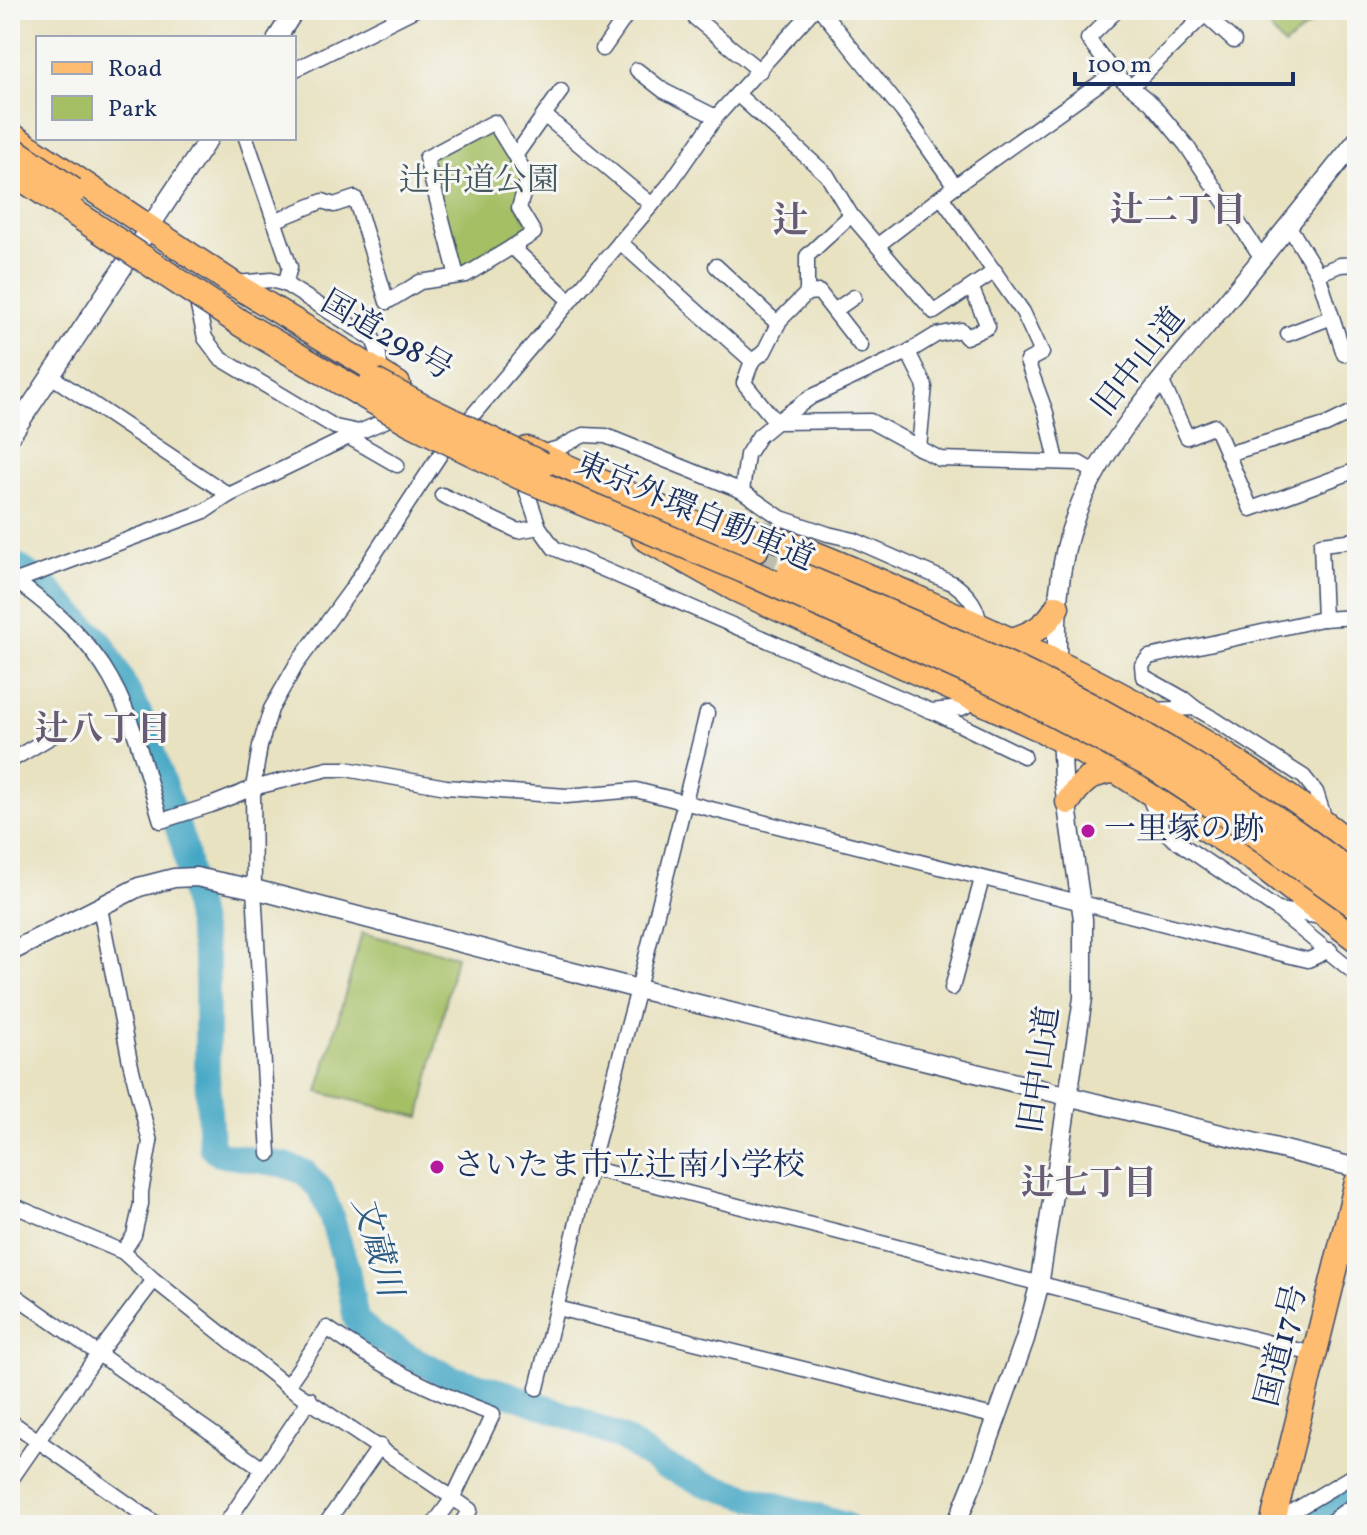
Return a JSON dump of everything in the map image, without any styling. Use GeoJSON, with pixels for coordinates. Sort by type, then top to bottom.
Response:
{"type":"FeatureCollection","features":[{"type":"Feature","properties":{"kind":"highway","name":"国道298号"},"geometry":{"type":"LineString","coordinates":[[10,134],[232,283],[381,375],[538,454],[756,550]]}},
{"type":"Feature","properties":{"kind":"highway","name":"東京外環自動車道"},"geometry":{"type":"LineString","coordinates":[[10,148],[246,308],[420,406],[528,460],[1011,667],[1162,748],[1254,805],[1357,879]]}},
{"type":"Feature","properties":{"kind":"highway","name":"東京外環自動車道"},"geometry":{"type":"LineString","coordinates":[[10,170],[242,324],[410,422],[520,476],[744,570],[1001,686],[1153,766],[1256,833],[1357,906]]}},
{"type":"Feature","properties":{"kind":"highway"},"geometry":{"type":"LineString","coordinates":[[10,183],[198,307],[387,420],[443,450],[746,581]]}},
{"type":"Feature","properties":{"kind":"highway"},"geometry":{"type":"LineString","coordinates":[[644,502],[759,532],[980,625],[1057,662],[1149,711],[1259,777],[1327,823],[1357,849]]}},
{"type":"Feature","properties":{"kind":"highway"},"geometry":{"type":"LineString","coordinates":[[633,531],[735,589],[1061,741],[1116,771],[1255,861],[1357,940]]}},
{"type":"Feature","properties":{"kind":"highway"},"geometry":{"type":"LineString","coordinates":[[1010,640],[1044,624],[1057,607]]}},
{"type":"Feature","properties":{"kind":"highway"},"geometry":{"type":"LineString","coordinates":[[1068,802],[1088,777],[1116,771]]}},
{"type":"Feature","properties":{"kind":"highway","name":"国道17号"},"geometry":{"type":"LineString","coordinates":[[1272,1525],[1357,1182]]}},
{"type":"Feature","properties":{"kind":"street"},"geometry":{"type":"LineString","coordinates":[[278,36],[295,10]]}},
{"type":"Feature","properties":{"kind":"street"},"geometry":{"type":"LineString","coordinates":[[603,49],[630,10]]}},
{"type":"Feature","properties":{"kind":"street"},"geometry":{"type":"LineString","coordinates":[[702,10],[695,18],[760,71]]}},
{"type":"Feature","properties":{"kind":"street"},"geometry":{"type":"LineString","coordinates":[[269,1154],[254,889],[253,788],[260,746],[271,709],[296,665],[351,590],[443,450],[652,205],[716,117],[813,10]]}},
{"type":"Feature","properties":{"kind":"street"},"geometry":{"type":"LineString","coordinates":[[821,10],[903,112],[955,186]]}},
{"type":"Feature","properties":{"kind":"street"},"geometry":{"type":"LineString","coordinates":[[1117,10],[1088,39],[1114,73],[1151,103],[1186,145],[1262,258]]}},
{"type":"Feature","properties":{"kind":"street"},"geometry":{"type":"LineString","coordinates":[[296,69],[410,11]]}},
{"type":"Feature","properties":{"kind":"street"},"geometry":{"type":"LineString","coordinates":[[1131,87],[1202,12],[1234,41]]}},
{"type":"Feature","properties":{"kind":"street"},"geometry":{"type":"LineString","coordinates":[[637,70],[664,91],[716,117]]}},
{"type":"Feature","properties":{"kind":"street"},"geometry":{"type":"LineString","coordinates":[[878,245],[1114,73]]}},
{"type":"Feature","properties":{"kind":"street"},"geometry":{"type":"LineString","coordinates":[[515,156],[561,91]]}},
{"type":"Feature","properties":{"kind":"street"},"geometry":{"type":"LineString","coordinates":[[738,95],[827,175],[851,215],[934,312],[995,271]]}},
{"type":"Feature","properties":{"kind":"street"},"geometry":{"type":"LineString","coordinates":[[544,115],[652,205]]}},
{"type":"Feature","properties":{"kind":"street"},"geometry":{"type":"LineString","coordinates":[[274,221],[323,201],[334,205],[355,198],[387,302],[420,282],[466,275],[534,233],[519,208],[528,177],[494,122],[426,158],[457,276]]}},
{"type":"Feature","properties":{"kind":"street"},"geometry":{"type":"LineString","coordinates":[[10,437],[208,140]]}},
{"type":"Feature","properties":{"kind":"street"},"geometry":{"type":"LineString","coordinates":[[247,140],[290,267],[285,284]]}},
{"type":"Feature","properties":{"kind":"street","name":"旧中山道"},"geometry":{"type":"LineString","coordinates":[[956,1525],[1025,1339],[1039,1286],[1083,987],[1081,903],[1061,741],[1057,662],[1057,607],[1068,538],[1096,473],[1161,380],[1357,140]]}},
{"type":"Feature","properties":{"kind":"street"},"geometry":{"type":"LineString","coordinates":[[942,198],[1023,312],[1042,353],[1027,361],[1046,413],[1057,461]]}},
{"type":"Feature","properties":{"kind":"street"},"geometry":{"type":"LineString","coordinates":[[807,293],[807,256],[851,215]]}},
{"type":"Feature","properties":{"kind":"street"},"geometry":{"type":"LineString","coordinates":[[1288,225],[1318,274],[1344,354]]}},
{"type":"Feature","properties":{"kind":"street"},"geometry":{"type":"LineString","coordinates":[[620,242],[752,361]]}},
{"type":"Feature","properties":{"kind":"street"},"geometry":{"type":"LineString","coordinates":[[512,247],[570,301]]}},
{"type":"Feature","properties":{"kind":"street"},"geometry":{"type":"LineString","coordinates":[[1318,274],[1340,265],[1357,264]]}},
{"type":"Feature","properties":{"kind":"street"},"geometry":{"type":"LineString","coordinates":[[716,266],[778,324]]}},
{"type":"Feature","properties":{"kind":"street"},"geometry":{"type":"LineString","coordinates":[[232,283],[271,280],[285,284],[373,339],[381,375]]}},
{"type":"Feature","properties":{"kind":"street"},"geometry":{"type":"LineString","coordinates":[[742,491],[747,455],[759,436],[811,397],[908,352],[936,335],[961,330],[966,337],[988,327],[972,289]]}},
{"type":"Feature","properties":{"kind":"street"},"geometry":{"type":"LineString","coordinates":[[776,422],[744,383],[752,361],[764,352],[778,324],[807,293],[819,292],[861,346]]}},
{"type":"Feature","properties":{"kind":"street"},"geometry":{"type":"LineString","coordinates":[[834,311],[854,297]]}},
{"type":"Feature","properties":{"kind":"street"},"geometry":{"type":"LineString","coordinates":[[198,307],[205,338],[220,358],[335,427],[355,435],[397,465]]}},
{"type":"Feature","properties":{"kind":"street"},"geometry":{"type":"LineString","coordinates":[[1288,334],[1332,317]]}},
{"type":"Feature","properties":{"kind":"street"},"geometry":{"type":"LineString","coordinates":[[908,352],[925,386],[919,448]]}},
{"type":"Feature","properties":{"kind":"street"},"geometry":{"type":"LineString","coordinates":[[51,376],[229,495]]}},
{"type":"Feature","properties":{"kind":"street"},"geometry":{"type":"LineString","coordinates":[[1161,380],[1187,437],[1215,426],[1251,509],[1357,470]]}},
{"type":"Feature","properties":{"kind":"street"},"geometry":{"type":"LineString","coordinates":[[1227,454],[1326,425],[1357,410]]}},
{"type":"Feature","properties":{"kind":"street"},"geometry":{"type":"LineString","coordinates":[[13,579],[205,511],[229,495],[387,420]]}},
{"type":"Feature","properties":{"kind":"street"},"geometry":{"type":"LineString","coordinates":[[776,422],[870,421],[940,459],[1057,461],[1079,463],[1096,473]]}},
{"type":"Feature","properties":{"kind":"street"},"geometry":{"type":"LineString","coordinates":[[538,454],[559,448],[584,435],[606,436],[742,491],[781,518],[854,540],[954,584],[969,595],[978,611],[980,625]]}},
{"type":"Feature","properties":{"kind":"street"},"geometry":{"type":"LineString","coordinates":[[525,486],[539,527],[554,548],[931,711],[1024,756]]}},
{"type":"Feature","properties":{"kind":"street"},"geometry":{"type":"LineString","coordinates":[[442,495],[518,531],[539,527]]}},
{"type":"Feature","properties":{"kind":"street"},"geometry":{"type":"LineString","coordinates":[[1324,619],[1321,544],[1357,540]]}},
{"type":"Feature","properties":{"kind":"street"},"geometry":{"type":"LineString","coordinates":[[13,579],[48,605],[82,638],[104,667],[126,711],[161,821],[253,788],[328,769],[446,787],[566,796],[636,790],[1308,960],[1330,950]]}},
{"type":"Feature","properties":{"kind":"street"},"geometry":{"type":"LineString","coordinates":[[1327,823],[1316,792],[1304,777],[1143,676],[1142,665],[1149,657],[1324,619],[1357,617]]}},
{"type":"Feature","properties":{"kind":"street"},"geometry":{"type":"LineString","coordinates":[[931,711],[962,708],[977,701]]}},
{"type":"Feature","properties":{"kind":"street"},"geometry":{"type":"LineString","coordinates":[[1149,711],[1195,708]]}},
{"type":"Feature","properties":{"kind":"street"},"geometry":{"type":"LineString","coordinates":[[537,1388],[707,713]]}},
{"type":"Feature","properties":{"kind":"street"},"geometry":{"type":"LineString","coordinates":[[10,761],[54,735]]}},
{"type":"Feature","properties":{"kind":"street"},"geometry":{"type":"LineString","coordinates":[[1145,788],[1163,830],[1278,910],[1357,975]]}},
{"type":"Feature","properties":{"kind":"street"},"geometry":{"type":"LineString","coordinates":[[10,952],[139,887],[174,878],[196,877],[254,889],[638,989],[1357,1168]]}},
{"type":"Feature","properties":{"kind":"street"},"geometry":{"type":"LineString","coordinates":[[952,988],[982,879]]}},
{"type":"Feature","properties":{"kind":"street"},"geometry":{"type":"LineString","coordinates":[[100,908],[130,1062],[150,1142],[134,1235],[123,1252]]}},
{"type":"Feature","properties":{"kind":"street"},"geometry":{"type":"LineString","coordinates":[[1278,910],[1330,918]]}},
{"type":"Feature","properties":{"kind":"street"},"geometry":{"type":"LineString","coordinates":[[590,1168],[1039,1286],[1313,1354]]}},
{"type":"Feature","properties":{"kind":"street"},"geometry":{"type":"LineString","coordinates":[[10,1204],[123,1252],[287,1386],[380,1446],[470,1510],[460,1525]]}},
{"type":"Feature","properties":{"kind":"street"},"geometry":{"type":"LineString","coordinates":[[10,1481],[98,1354],[154,1280]]}},
{"type":"Feature","properties":{"kind":"street"},"geometry":{"type":"LineString","coordinates":[[10,1292],[263,1469]]}},
{"type":"Feature","properties":{"kind":"street"},"geometry":{"type":"LineString","coordinates":[[557,1308],[997,1417]]}},
{"type":"Feature","properties":{"kind":"street"},"geometry":{"type":"LineString","coordinates":[[287,1386],[327,1328],[359,1351],[493,1414],[453,1498],[433,1525]]}},
{"type":"Feature","properties":{"kind":"street"},"geometry":{"type":"LineString","coordinates":[[225,1525],[310,1399]]}},
{"type":"Feature","properties":{"kind":"street"},"geometry":{"type":"LineString","coordinates":[[10,1421],[158,1525]]}},
{"type":"Feature","properties":{"kind":"street"},"geometry":{"type":"LineString","coordinates":[[325,1525],[380,1446]]}},
{"type":"Feature","properties":{"kind":"street"},"geometry":{"type":"LineString","coordinates":[[1272,1525],[1357,1473]]}},
{"type":"Feature","properties":{"kind":"street"},"geometry":{"type":"LineString","coordinates":[[1326,1525],[1357,1502]]}},
{"type":"Feature","properties":{"kind":"green space"},"geometry":{"type":"Polygon","coordinates":[[[1256,10],[1305,10],[1314,21],[1284,46],[1256,10]]]}},
{"type":"Feature","properties":{"kind":"green space","name":"辻中道公園"},"geometry":{"type":"Polygon","coordinates":[[[496,124],[528,177],[519,208],[534,233],[457,276],[426,158],[496,124]]]}},
{"type":"Feature","properties":{"kind":"green space"},"geometry":{"type":"Polygon","coordinates":[[[362,933],[456,956],[420,1117],[318,1092],[362,933]]]}},
{"type":"Feature","properties":{"kind":"waterway","name":"文蔵川"},"geometry":{"type":"LineString","coordinates":[[10,561],[42,583],[102,644],[140,715],[184,846],[207,967],[211,1146],[219,1154],[285,1165],[304,1172],[321,1190],[347,1269],[356,1320],[375,1336],[452,1378],[506,1393],[572,1417],[623,1439],[662,1465],[705,1484],[845,1525]]}},
{"type":"Feature","properties":{"kind":"waterway"},"geometry":{"type":"LineString","coordinates":[[1299,1524],[1357,1491]]}},
{"type":"Feature","properties":{"kind":"tunnel"},"geometry":{"type":"LineString","coordinates":[[756,550],[812,575]]}},
{"type":"Feature","properties":{"kind":"place","name":"一里塚の跡"},"geometry":{"type":"Point","coordinates":[1088,831]}},
{"type":"Feature","properties":{"kind":"place","name":"さいたま市立辻南小学校"},"geometry":{"type":"Point","coordinates":[437,1167]}},
{"type":"Feature","properties":{"kind":"district","name":"辻二丁目"},"geometry":{"type":"Point","coordinates":[1178,212]}},
{"type":"Feature","properties":{"kind":"district","name":"辻"},"geometry":{"type":"Point","coordinates":[791,223]}},
{"type":"Feature","properties":{"kind":"district","name":"辻八丁目"},"geometry":{"type":"Point","coordinates":[103,731]}},
{"type":"Feature","properties":{"kind":"district","name":"辻七丁目"},"geometry":{"type":"Point","coordinates":[1089,1185]}}]}
